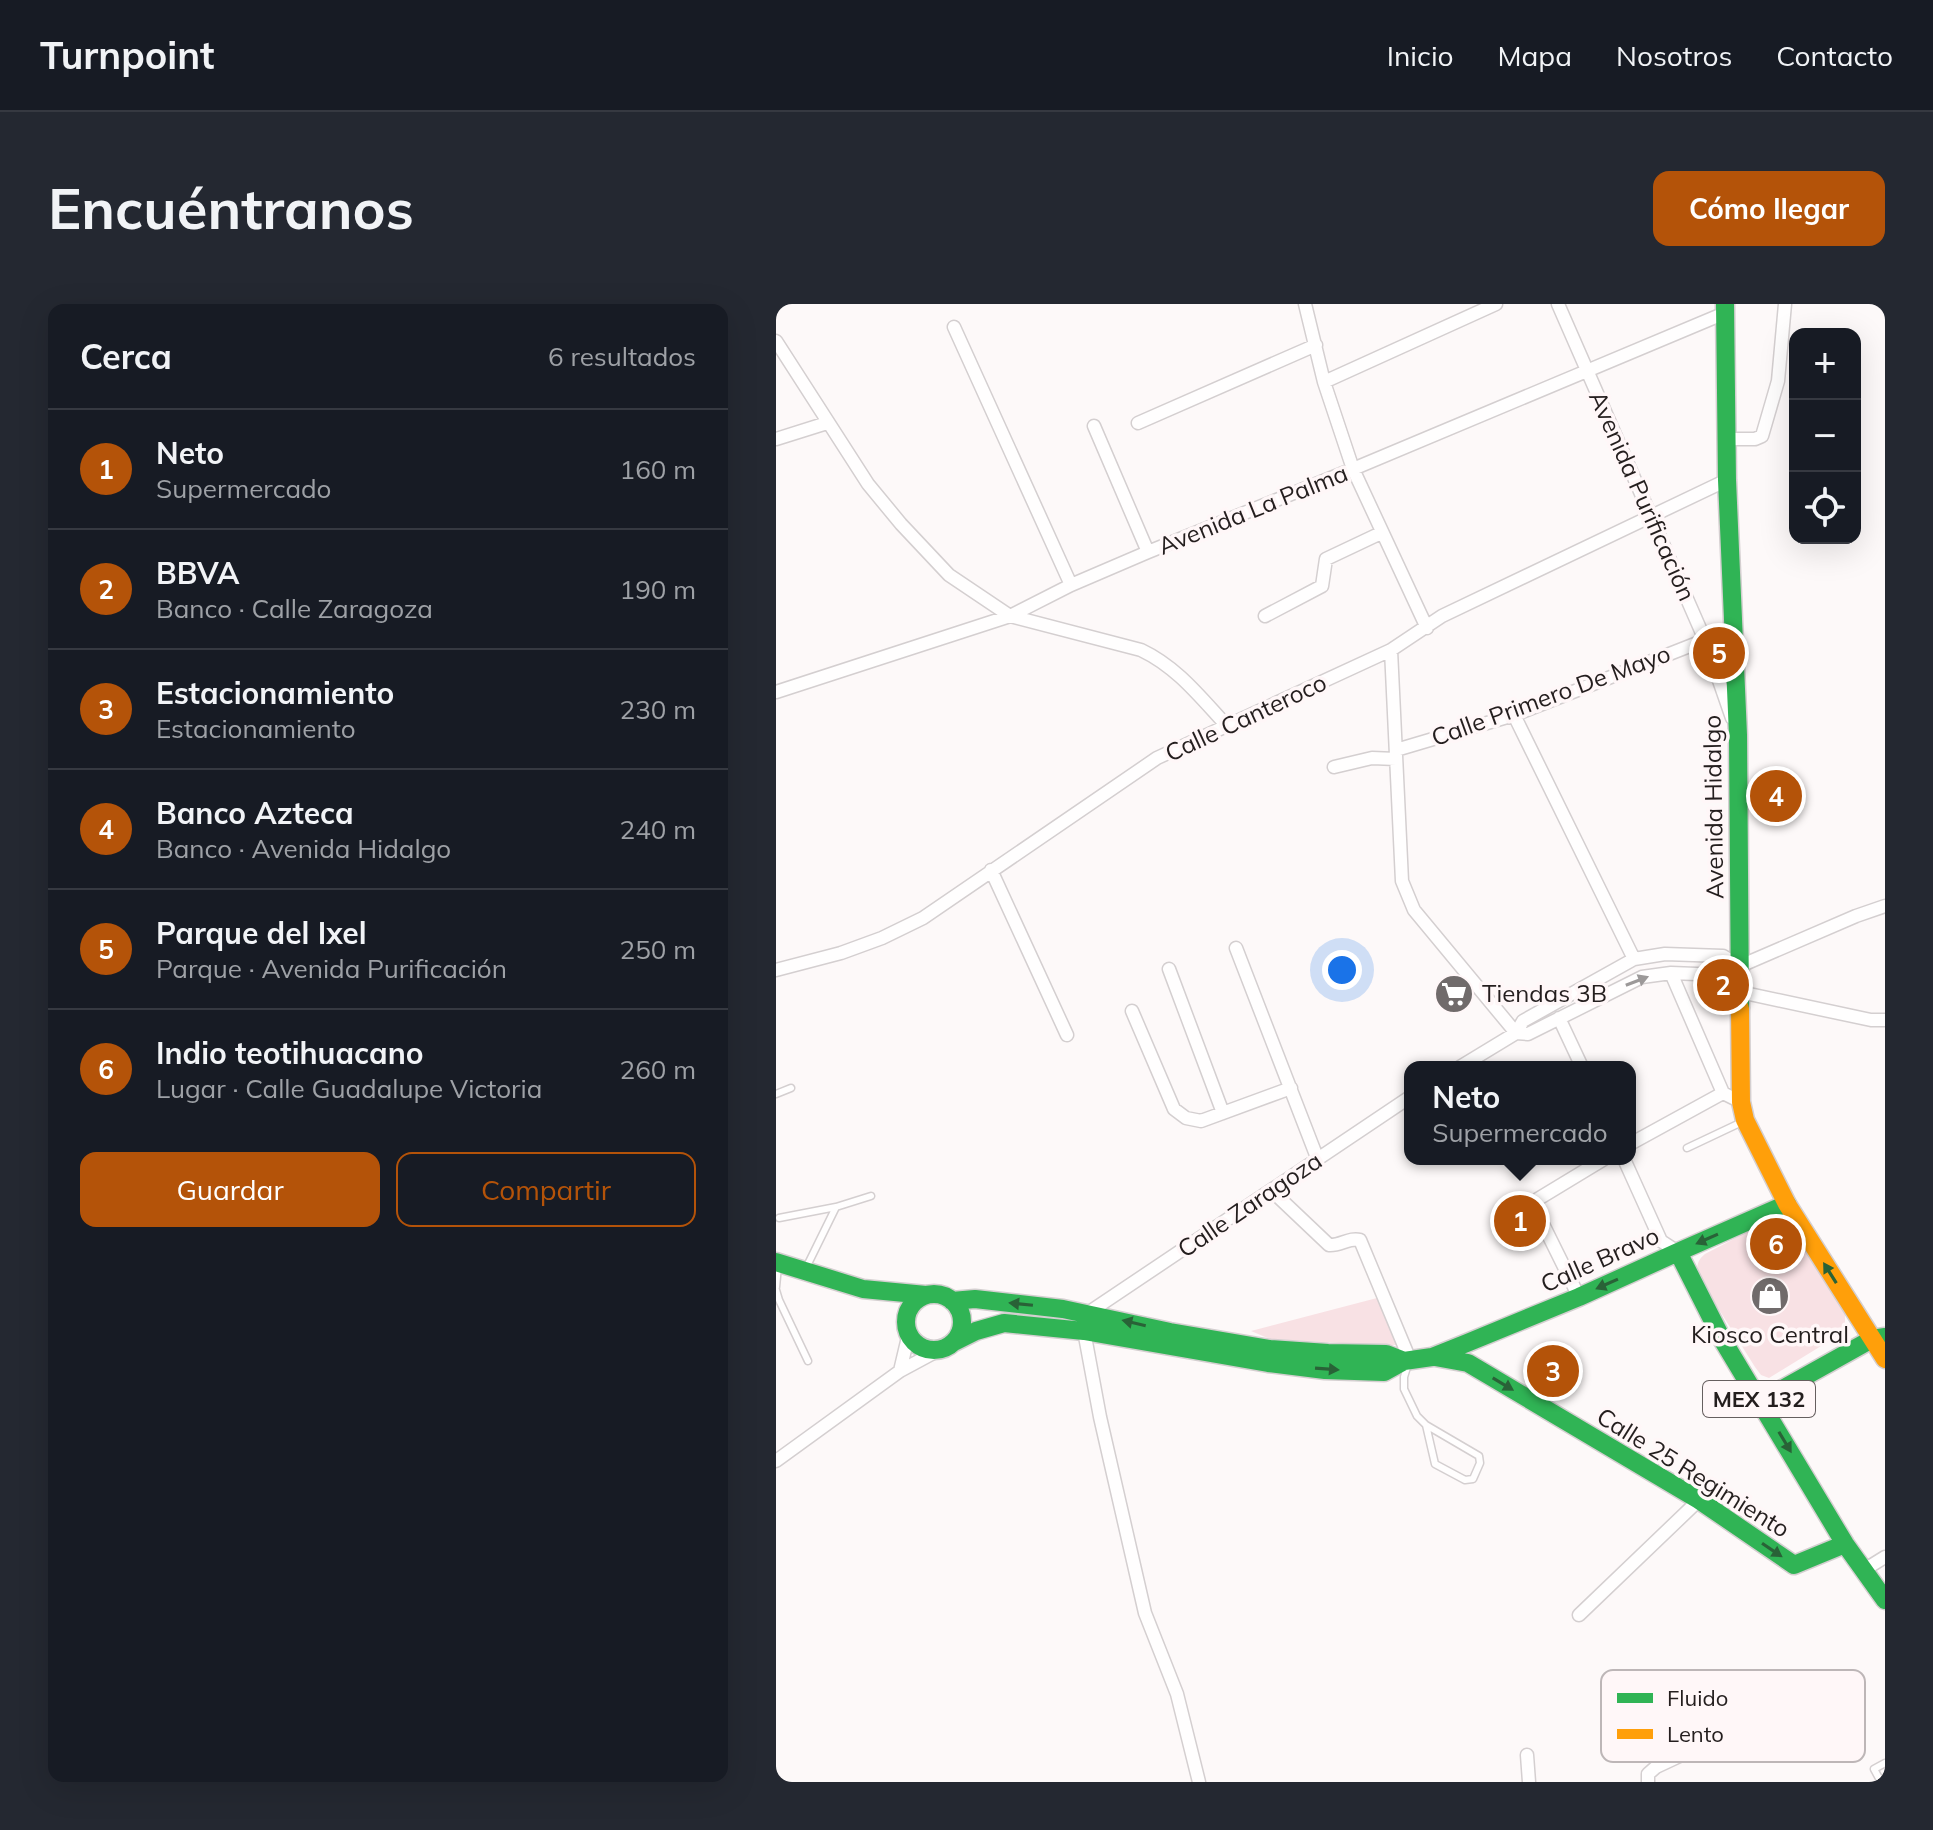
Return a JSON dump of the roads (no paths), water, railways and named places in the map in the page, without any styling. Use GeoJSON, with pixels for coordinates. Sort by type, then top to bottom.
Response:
{"type":"FeatureCollection","features":[{"type":"Feature","properties":{"kind":"main road","name":"Avenida Hidalgo"},"geometry":{"type":"LineString","coordinates":[[1725,308],[1727,480],[1738,735],[1741,1102],[1745,1120],[1787,1204],[1878,1338],[1885,1359]]}},
{"type":"Feature","properties":{"kind":"main road","name":"Calle Bravo"},"geometry":{"type":"LineString","coordinates":[[1432,1357],[1579,1297],[1787,1204]]}},
{"type":"Feature","properties":{"kind":"main road","name":"MEX 132"},"geometry":{"type":"LineString","coordinates":[[1678,1252],[1722,1339],[1845,1544],[1885,1600]]}},
{"type":"Feature","properties":{"kind":"main road"},"geometry":{"type":"LineString","coordinates":[[777,1262],[863,1289],[944,1296],[952,1301],[962,1316],[960,1334],[946,1346]]}},
{"type":"Feature","properties":{"kind":"main road"},"geometry":{"type":"LineString","coordinates":[[863,1289],[908,1324]]}},
{"type":"Feature","properties":{"kind":"main road"},"geometry":{"type":"LineString","coordinates":[[926,1295],[911,1306],[908,1324],[914,1341],[929,1350],[1004,1323],[1086,1322]]}},
{"type":"Feature","properties":{"kind":"main road"},"geometry":{"type":"LineString","coordinates":[[952,1301],[975,1299],[1086,1322],[1270,1349],[1386,1354],[1407,1361],[1432,1357]]}},
{"type":"Feature","properties":{"kind":"main road"},"geometry":{"type":"LineString","coordinates":[[1761,1401],[1878,1338]]}},
{"type":"Feature","properties":{"kind":"main road","name":"Calle 25 Regimiento"},"geometry":{"type":"LineString","coordinates":[[1432,1357],[1468,1363],[1699,1500],[1794,1565],[1845,1544]]}},
{"type":"Feature","properties":{"kind":"street"},"geometry":{"type":"LineString","coordinates":[[1305,304],[1324,382],[1353,469],[1427,628]]}},
{"type":"Feature","properties":{"kind":"street"},"geometry":{"type":"LineString","coordinates":[[1324,382],[1496,304]]}},
{"type":"Feature","properties":{"kind":"street","name":"Avenida Purificación"},"geometry":{"type":"LineString","coordinates":[[1558,304],[1705,640],[1738,735]]}},
{"type":"Feature","properties":{"kind":"street"},"geometry":{"type":"LineString","coordinates":[[1727,439],[1762,436],[1778,381],[1785,304]]}},
{"type":"Feature","properties":{"kind":"street","name":"Avenida La Palma"},"geometry":{"type":"LineString","coordinates":[[776,692],[1010,616],[1071,585],[1588,371],[1725,308]]}},
{"type":"Feature","properties":{"kind":"street"},"geometry":{"type":"LineString","coordinates":[[954,327],[1071,585]]}},
{"type":"Feature","properties":{"kind":"street"},"geometry":{"type":"LineString","coordinates":[[776,341],[868,484],[949,575],[1010,616],[1141,650],[1160,659],[1227,726]]}},
{"type":"Feature","properties":{"kind":"street"},"geometry":{"type":"LineString","coordinates":[[1138,423],[1316,345]]}},
{"type":"Feature","properties":{"kind":"street"},"geometry":{"type":"LineString","coordinates":[[776,439],[827,423]]}},
{"type":"Feature","properties":{"kind":"street"},"geometry":{"type":"LineString","coordinates":[[1094,426],[1148,552]]}},
{"type":"Feature","properties":{"kind":"street","name":"Calle Canteroco"},"geometry":{"type":"LineString","coordinates":[[776,970],[841,953],[923,918],[1157,758],[1391,650],[1442,616],[1727,480]]}},
{"type":"Feature","properties":{"kind":"street"},"geometry":{"type":"LineString","coordinates":[[1265,616],[1322,586],[1325,562],[1329,557],[1381,533]]}},
{"type":"Feature","properties":{"kind":"street","name":"Calle Primero De Mayo"},"geometry":{"type":"LineString","coordinates":[[1334,767],[1396,754],[1514,715],[1705,640]]}},
{"type":"Feature","properties":{"kind":"street"},"geometry":{"type":"LineString","coordinates":[[1391,650],[1400,870],[1407,896],[1414,910],[1516,1033],[1528,1034],[1642,977],[1671,973],[1722,975],[1885,906]]}},
{"type":"Feature","properties":{"kind":"street"},"geometry":{"type":"LineString","coordinates":[[1514,715],[1634,959]]}},
{"type":"Feature","properties":{"kind":"street"},"geometry":{"type":"LineString","coordinates":[[991,870],[1067,1035]]}},
{"type":"Feature","properties":{"kind":"street"},"geometry":{"type":"LineString","coordinates":[[1236,948],[1318,1160]]}},
{"type":"Feature","properties":{"kind":"street"},"geometry":{"type":"LineString","coordinates":[[1470,1061],[1516,1033],[1523,1021],[1634,959],[1665,954],[1723,956],[1740,966]]}},
{"type":"Feature","properties":{"kind":"street"},"geometry":{"type":"LineString","coordinates":[[1169,969],[1223,1113]]}},
{"type":"Feature","properties":{"kind":"street"},"geometry":{"type":"LineString","coordinates":[[1671,973],[1723,1093],[1741,1102]]}},
{"type":"Feature","properties":{"kind":"street"},"geometry":{"type":"LineString","coordinates":[[1740,992],[1871,1020],[1885,1020]]}},
{"type":"Feature","properties":{"kind":"street"},"geometry":{"type":"LineString","coordinates":[[1132,1011],[1174,1109],[1186,1118],[1201,1121],[1291,1088]]}},
{"type":"Feature","properties":{"kind":"street"},"geometry":{"type":"LineString","coordinates":[[1559,1018],[1579,1061]]}},
{"type":"Feature","properties":{"kind":"street"},"geometry":{"type":"LineString","coordinates":[[1636,1141],[1723,1093]]}},
{"type":"Feature","properties":{"kind":"street","name":"Calle Zaragoza"},"geometry":{"type":"LineString","coordinates":[[1086,1322],[1271,1190],[1404,1101]]}},
{"type":"Feature","properties":{"kind":"street"},"geometry":{"type":"LineString","coordinates":[[1579,1297],[1534,1206],[1538,1199],[1594,1165]]}},
{"type":"Feature","properties":{"kind":"street"},"geometry":{"type":"LineString","coordinates":[[1627,1165],[1661,1241],[1678,1252]]}},
{"type":"Feature","properties":{"kind":"street"},"geometry":{"type":"LineString","coordinates":[[1271,1190],[1329,1245],[1360,1240],[1407,1361]]}},
{"type":"Feature","properties":{"kind":"street"},"geometry":{"type":"LineString","coordinates":[[1086,1322],[1100,1417],[1145,1613],[1177,1694],[1199,1782]]}},
{"type":"Feature","properties":{"kind":"street"},"geometry":{"type":"LineString","coordinates":[[900,1371],[908,1324]]}},
{"type":"Feature","properties":{"kind":"street"},"geometry":{"type":"LineString","coordinates":[[776,1461],[900,1371],[946,1346]]}},
{"type":"Feature","properties":{"kind":"street"},"geometry":{"type":"LineString","coordinates":[[1579,1615],[1699,1500]]}},
{"type":"Feature","properties":{"kind":"street"},"geometry":{"type":"LineString","coordinates":[[1864,1570],[1885,1557]]}},
{"type":"Feature","properties":{"kind":"street"},"geometry":{"type":"LineString","coordinates":[[1527,1755],[1529,1782]]}},
{"type":"Feature","properties":{"kind":"street"},"geometry":{"type":"LineString","coordinates":[[1648,1782],[1648,1774],[1667,1762]]}},
{"type":"Feature","properties":{"kind":"lane"},"geometry":{"type":"LineString","coordinates":[[776,1094],[791,1088]]}},
{"type":"Feature","properties":{"kind":"lane"},"geometry":{"type":"LineString","coordinates":[[1687,1148],[1745,1120]]}},
{"type":"Feature","properties":{"kind":"lane"},"geometry":{"type":"LineString","coordinates":[[779,1218],[836,1207],[871,1196]]}},
{"type":"Feature","properties":{"kind":"lane"},"geometry":{"type":"LineString","coordinates":[[804,1271],[836,1207]]}},
{"type":"Feature","properties":{"kind":"lane"},"geometry":{"type":"LineString","coordinates":[[777,1262],[779,1300],[808,1361]]}},
{"type":"Feature","properties":{"kind":"lane"},"geometry":{"type":"LineString","coordinates":[[1407,1361],[1404,1389],[1417,1416],[1426,1425],[1479,1456],[1480,1463],[1473,1479],[1465,1480],[1437,1466],[1426,1425]]}},
{"type":"Feature","properties":{"kind":"lane"},"geometry":{"type":"LineString","coordinates":[[1881,1782],[1874,1769],[1885,1763]]}},
{"type":"Feature","properties":{"kind":"place","name":"Parque del Ixel"},"geometry":{"type":"Point","coordinates":[1719,653]}},
{"type":"Feature","properties":{"kind":"place","name":"Banco Azteca"},"geometry":{"type":"Point","coordinates":[1776,796]}},
{"type":"Feature","properties":{"kind":"place","name":"BBVA"},"geometry":{"type":"Point","coordinates":[1723,985]}},
{"type":"Feature","properties":{"kind":"place","name":"Tiendas 3B"},"geometry":{"type":"Point","coordinates":[1454,994]}},
{"type":"Feature","properties":{"kind":"place","name":"Neto"},"geometry":{"type":"Point","coordinates":[1520,1221]}},
{"type":"Feature","properties":{"kind":"place","name":"Indio teotihuacano"},"geometry":{"type":"Point","coordinates":[1776,1244]}},
{"type":"Feature","properties":{"kind":"place","name":"Kiosco Central"},"geometry":{"type":"Point","coordinates":[1770,1296]}},
{"type":"Feature","properties":{"kind":"place","name":"Estacionamiento"},"geometry":{"type":"Point","coordinates":[1553,1371]}}]}
